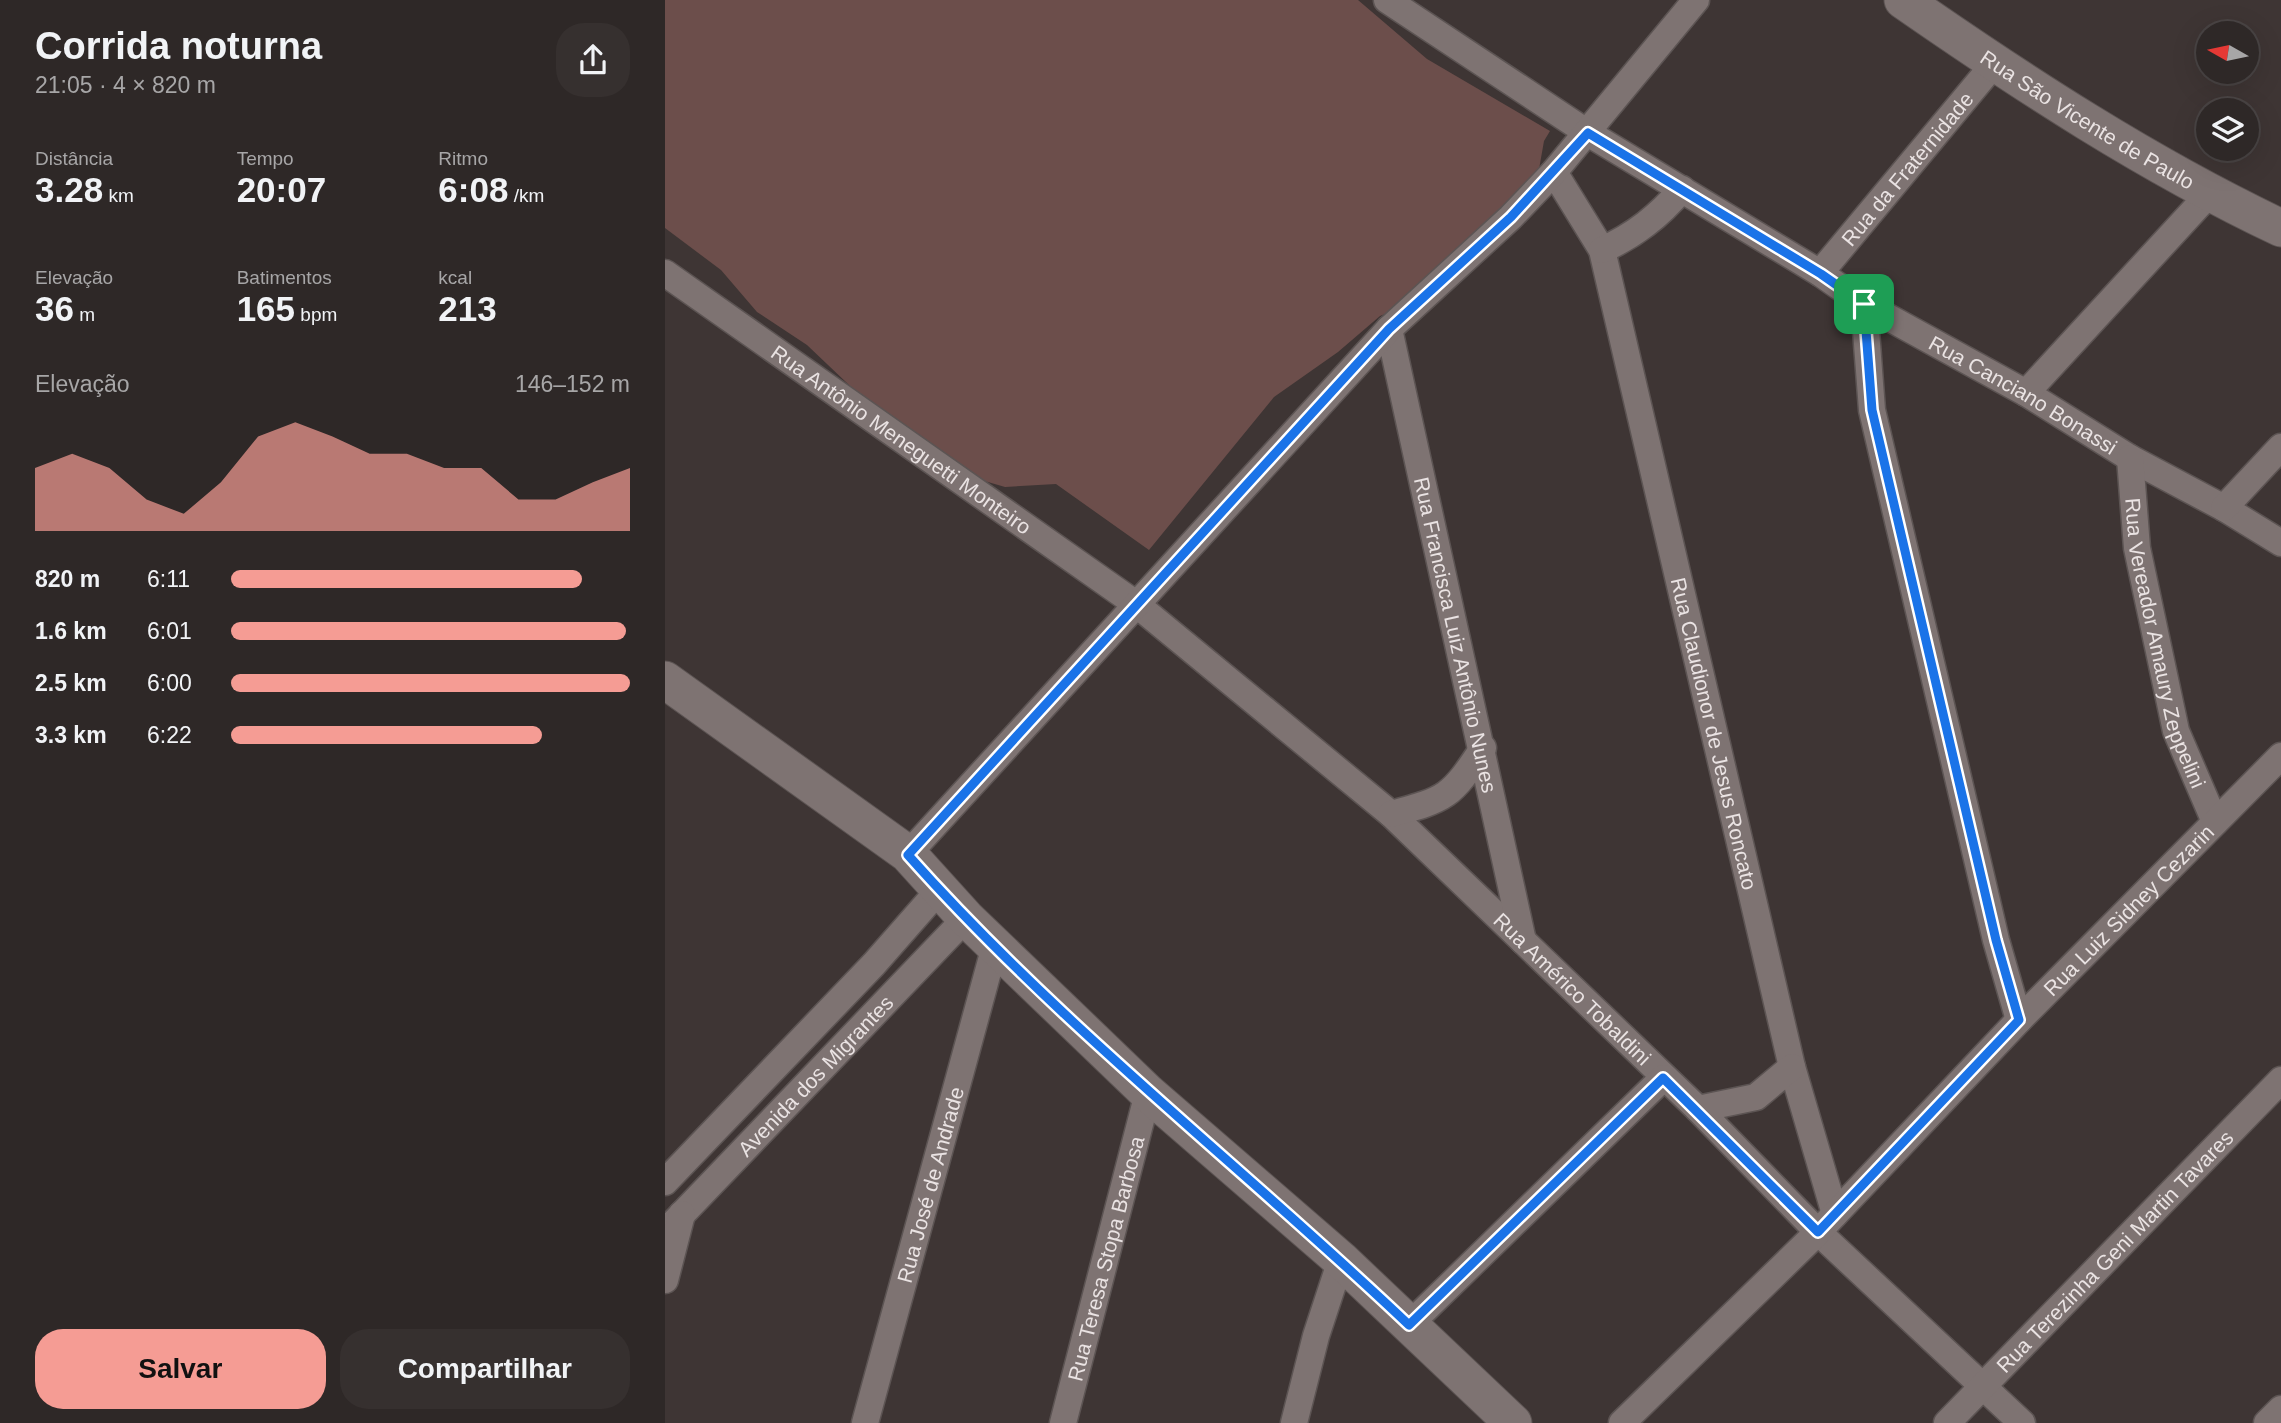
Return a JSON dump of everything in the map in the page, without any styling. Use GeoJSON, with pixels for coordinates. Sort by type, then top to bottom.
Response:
{"type":"FeatureCollection","features":[{"type":"Feature","properties":{"kind":"street","name":"Rua Canciano Bonassi"},"geometry":{"type":"LineString","coordinates":[[1387,0],[1588,133],[1821,274],[1864,304],[2026,393],[2130,458],[2224,508],[2281,543]]}},
{"type":"Feature","properties":{"kind":"street"},"geometry":{"type":"LineString","coordinates":[[908,855],[1389,329],[1511,217],[1554,172],[1696,0]]}},
{"type":"Feature","properties":{"kind":"street","name":"Rua São Vicente de Paulo"},"geometry":{"type":"LineString","coordinates":[[1903,0],[1994,64],[2209,194],[2281,228]]}},
{"type":"Feature","properties":{"kind":"street","name":"Rua da Fraternidade"},"geometry":{"type":"LineString","coordinates":[[1821,274],[1994,64]]}},
{"type":"Feature","properties":{"kind":"street","name":"Rua Claudionor de Jesus Roncato"},"geometry":{"type":"LineString","coordinates":[[1554,172],[1602,250],[1826,1223]]}},
{"type":"Feature","properties":{"kind":"street"},"geometry":{"type":"LineString","coordinates":[[1602,250],[1643,227],[1665,209],[1682,189]]}},
{"type":"Feature","properties":{"kind":"street"},"geometry":{"type":"LineString","coordinates":[[2026,393],[2209,194]]}},
{"type":"Feature","properties":{"kind":"street","name":"Rua Antônio Meneguetti Monteiro"},"geometry":{"type":"LineString","coordinates":[[665,274],[1136,604]]}},
{"type":"Feature","properties":{"kind":"street"},"geometry":{"type":"LineString","coordinates":[[1864,304],[1872,410],[1996,940],[2019,1020]]}},
{"type":"Feature","properties":{"kind":"street","name":"Rua Francisca Luiz Antônio Nunes"},"geometry":{"type":"LineString","coordinates":[[1389,329],[1524,942]]}},
{"type":"Feature","properties":{"kind":"street"},"geometry":{"type":"LineString","coordinates":[[2224,508],[2281,447]]}},
{"type":"Feature","properties":{"kind":"street","name":"Rua Vereador Amaury Zeppelini"},"geometry":{"type":"LineString","coordinates":[[2130,458],[2137,548],[2176,731],[2215,822]]}},
{"type":"Feature","properties":{"kind":"street","name":"Rua Américo Tobaldini"},"geometry":{"type":"LineString","coordinates":[[1136,604],[1391,814],[1663,1078],[1826,1223],[2022,1423]]}},
{"type":"Feature","properties":{"kind":"street"},"geometry":{"type":"LineString","coordinates":[[665,680],[908,855],[966,918],[1148,1093],[1341,1260],[1513,1423]]}},
{"type":"Feature","properties":{"kind":"street"},"geometry":{"type":"LineString","coordinates":[[1391,814],[1441,800],[1461,781],[1483,748]]}},
{"type":"Feature","properties":{"kind":"street","name":"Rua Luiz Sidney Cezarin"},"geometry":{"type":"LineString","coordinates":[[1622,1423],[1826,1223],[2019,1020],[2281,757]]}},
{"type":"Feature","properties":{"kind":"street","name":"Avenida dos Migrantes"},"geometry":{"type":"LineString","coordinates":[[665,1182],[874,964],[939,890]]}},
{"type":"Feature","properties":{"kind":"street","name":"Avenida dos Migrantes"},"geometry":{"type":"LineString","coordinates":[[673,1223],[966,918]]}},
{"type":"Feature","properties":{"kind":"street","name":"Rua José de Andrade"},"geometry":{"type":"LineString","coordinates":[[865,1423],[995,946]]}},
{"type":"Feature","properties":{"kind":"street"},"geometry":{"type":"LineString","coordinates":[[1698,1109],[1756,1097],[1776,1084],[1792,1067]]}},
{"type":"Feature","properties":{"kind":"street"},"geometry":{"type":"LineString","coordinates":[[1409,1325],[1663,1078]]}},
{"type":"Feature","properties":{"kind":"street","name":"Rua Terezinha Geni Martin Tavares"},"geometry":{"type":"LineString","coordinates":[[1947,1423],[2281,1080]]}},
{"type":"Feature","properties":{"kind":"street","name":"Rua Teresa Stopa Barbosa"},"geometry":{"type":"LineString","coordinates":[[1063,1423],[1148,1093]]}},
{"type":"Feature","properties":{"kind":"street"},"geometry":{"type":"LineString","coordinates":[[665,1279],[673,1223]]}},
{"type":"Feature","properties":{"kind":"street"},"geometry":{"type":"LineString","coordinates":[[1294,1423],[1316,1336],[1341,1260]]}},
{"type":"Feature","properties":{"kind":"street"},"geometry":{"type":"LineString","coordinates":[[2267,1423],[2281,1409]]}},
{"type":"Feature","properties":{"kind":"shaded area"},"geometry":{"type":"Polygon","coordinates":[[[665,0],[1358,0],[1427,59],[1550,131],[1544,141],[1535,192],[1427,297],[1380,316],[1338,352],[1274,397],[1149,550],[1056,484],[1005,487],[947,470],[910,443],[807,345],[757,312],[721,270],[665,228],[665,0]]]}},
{"type":"Feature","properties":{"kind":"route"},"geometry":{"type":"LineString","coordinates":[[1588,133],[1821,274],[1864,304],[1872,410],[1996,940],[2019,1020],[1818,1232],[1698,1109],[1663,1078],[1409,1325],[1341,1260],[1148,1093],[966,918],[908,855],[1389,329],[1511,217],[1588,133]]}}]}
